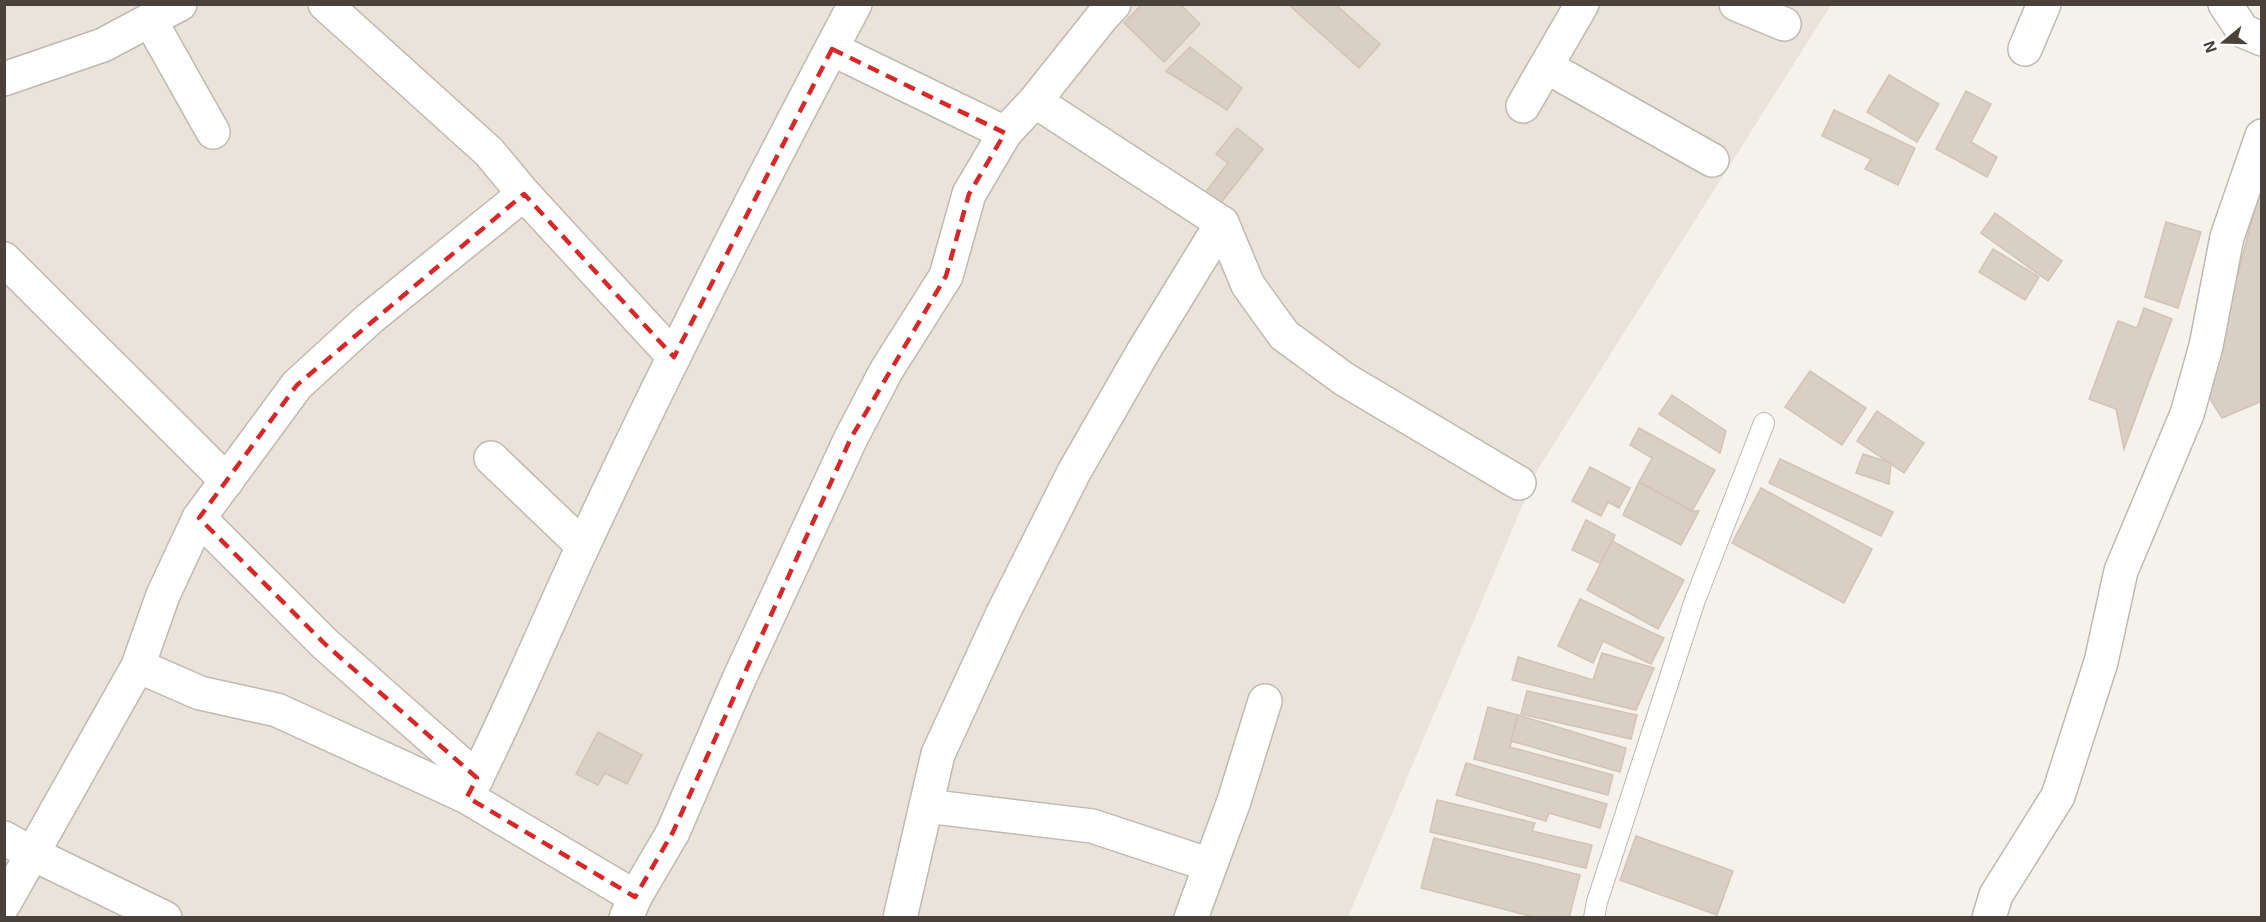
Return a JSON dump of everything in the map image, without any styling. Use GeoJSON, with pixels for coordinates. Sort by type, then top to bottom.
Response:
{"type":"FeatureCollection","features":[{"type":"Feature","properties":{"kind":"street"},"geometry":{"type":"LineString","coordinates":[[4,79],[103,45],[180,4]]}},
{"type":"Feature","properties":{"kind":"street"},"geometry":{"type":"LineString","coordinates":[[325,4],[489,152],[524,194],[674,357]]}},
{"type":"Feature","properties":{"kind":"street"},"geometry":{"type":"LineString","coordinates":[[472,788],[583,546],[674,357],[743,216],[855,4]]}},
{"type":"Feature","properties":{"kind":"street"},"geometry":{"type":"LineString","coordinates":[[199,518],[472,788],[630,907],[673,832],[739,680],[851,438],[886,371],[946,276],[969,194],[1005,133],[1035,101],[1114,4]]}},
{"type":"Feature","properties":{"kind":"street"},"geometry":{"type":"LineString","coordinates":[[1523,106],[1582,4]]}},
{"type":"Feature","properties":{"kind":"street"},"geometry":{"type":"LineString","coordinates":[[1736,4],[1784,24]]}},
{"type":"Feature","properties":{"kind":"street"},"geometry":{"type":"LineString","coordinates":[[2025,49],[2044,4]]}},
{"type":"Feature","properties":{"kind":"street"},"geometry":{"type":"LineString","coordinates":[[2224,4],[2243,32],[2262,39]]}},
{"type":"Feature","properties":{"kind":"street"},"geometry":{"type":"LineString","coordinates":[[150,20],[213,132]]}},
{"type":"Feature","properties":{"kind":"street"},"geometry":{"type":"LineString","coordinates":[[832,49],[1005,133]]}},
{"type":"Feature","properties":{"kind":"street"},"geometry":{"type":"LineString","coordinates":[[1547,67],[1712,160]]}},
{"type":"Feature","properties":{"kind":"street"},"geometry":{"type":"LineString","coordinates":[[1035,101],[1222,223],[1248,285],[1284,336],[1344,379],[1519,483]]}},
{"type":"Feature","properties":{"kind":"street"},"geometry":{"type":"LineString","coordinates":[[1989,918],[1996,895],[2058,796],[2101,662],[2121,571],[2187,414],[2205,346],[2227,237],[2262,136]]}},
{"type":"Feature","properties":{"kind":"street"},"geometry":{"type":"LineString","coordinates":[[4,904],[138,666],[163,595],[199,518],[226,481],[297,385],[369,319],[524,194]]}},
{"type":"Feature","properties":{"kind":"street"},"geometry":{"type":"LineString","coordinates":[[900,918],[938,754],[1003,613],[1074,471],[1222,223]]}},
{"type":"Feature","properties":{"kind":"street"},"geometry":{"type":"LineString","coordinates":[[4,260],[226,481]]}},
{"type":"Feature","properties":{"kind":"street"},"geometry":{"type":"LineString","coordinates":[[491,458],[583,546]]}},
{"type":"Feature","properties":{"kind":"street"},"geometry":{"type":"LineString","coordinates":[[138,666],[200,693],[276,710],[472,788]]}},
{"type":"Feature","properties":{"kind":"street"},"geometry":{"type":"LineString","coordinates":[[1191,918],[1234,801],[1265,701]]}},
{"type":"Feature","properties":{"kind":"street"},"geometry":{"type":"LineString","coordinates":[[926,806],[1092,826],[1210,865]]}},
{"type":"Feature","properties":{"kind":"street"},"geometry":{"type":"LineString","coordinates":[[4,838],[165,918]]}},
{"type":"Feature","properties":{"kind":"lane"},"geometry":{"type":"LineString","coordinates":[[1594,918],[1597,902],[1695,600],[1764,423]]}},
{"type":"Feature","properties":{"kind":"highlighted area"},"geometry":{"type":"Polygon","coordinates":[[[832,49],[1005,133],[969,194],[946,276],[851,438],[673,832],[635,897],[467,797],[477,778],[325,644],[199,518],[297,385],[524,194],[674,357],[832,49]]]}},
{"type":"Feature","properties":{"kind":"shaded area"},"geometry":{"type":"Polygon","coordinates":[[[5,5],[1831,5],[1538,469],[1348,917],[5,918],[5,5]]]}},
{"type":"Feature","properties":{"kind":"building"},"geometry":{"type":"Polygon","coordinates":[[[1142,4],[1180,4],[1200,24],[1164,62],[1124,23],[1142,4]]]}},
{"type":"Feature","properties":{"kind":"building"},"geometry":{"type":"Polygon","coordinates":[[[1288,4],[1335,4],[1380,44],[1359,68],[1288,4]]]}},
{"type":"Feature","properties":{"kind":"building"},"geometry":{"type":"Polygon","coordinates":[[[1190,47],[1242,88],[1227,110],[1166,71],[1190,47]]]}},
{"type":"Feature","properties":{"kind":"building"},"geometry":{"type":"Polygon","coordinates":[[[1889,75],[1939,104],[1917,142],[1867,112],[1889,75]]]}},
{"type":"Feature","properties":{"kind":"building"},"geometry":{"type":"Polygon","coordinates":[[[1966,91],[1991,104],[1971,142],[1997,157],[1987,177],[1936,149],[1966,91]]]}},
{"type":"Feature","properties":{"kind":"building"},"geometry":{"type":"Polygon","coordinates":[[[1834,110],[1915,148],[1898,185],[1865,169],[1871,159],[1822,136],[1834,110]]]}},
{"type":"Feature","properties":{"kind":"building"},"geometry":{"type":"Polygon","coordinates":[[[1237,128],[1263,149],[1216,209],[1201,198],[1228,163],[1216,154],[1237,128]]]}},
{"type":"Feature","properties":{"kind":"building"},"geometry":{"type":"Polygon","coordinates":[[[2262,180],[2262,401],[2222,418],[2207,394],[2262,180]]]}},
{"type":"Feature","properties":{"kind":"building"},"geometry":{"type":"Polygon","coordinates":[[[1995,213],[2062,261],[2048,281],[1981,233],[1995,213]]]}},
{"type":"Feature","properties":{"kind":"building"},"geometry":{"type":"Polygon","coordinates":[[[2166,222],[2201,232],[2178,308],[2145,297],[2166,222]]]}},
{"type":"Feature","properties":{"kind":"building"},"geometry":{"type":"Polygon","coordinates":[[[1993,249],[2039,277],[2025,300],[1979,272],[1993,249]]]}},
{"type":"Feature","properties":{"kind":"building"},"geometry":{"type":"Polygon","coordinates":[[[2144,308],[2172,319],[2124,449],[2116,409],[2089,399],[2118,321],[2137,328],[2144,308]]]}},
{"type":"Feature","properties":{"kind":"building"},"geometry":{"type":"Polygon","coordinates":[[[1810,371],[1866,408],[1842,445],[1785,407],[1810,371]]]}},
{"type":"Feature","properties":{"kind":"building"},"geometry":{"type":"Polygon","coordinates":[[[1672,395],[1726,431],[1720,453],[1659,414],[1672,395]]]}},
{"type":"Feature","properties":{"kind":"building"},"geometry":{"type":"Polygon","coordinates":[[[1877,411],[1924,443],[1904,473],[1857,441],[1877,411]]]}},
{"type":"Feature","properties":{"kind":"building"},"geometry":{"type":"Polygon","coordinates":[[[1639,428],[1715,470],[1692,511],[1639,482],[1652,458],[1630,445],[1639,428]]]}},
{"type":"Feature","properties":{"kind":"building"},"geometry":{"type":"Polygon","coordinates":[[[1863,454],[1891,463],[1889,484],[1856,473],[1863,454]]]}},
{"type":"Feature","properties":{"kind":"building"},"geometry":{"type":"Polygon","coordinates":[[[1780,459],[1893,512],[1881,536],[1769,483],[1780,459]]]}},
{"type":"Feature","properties":{"kind":"building"},"geometry":{"type":"Polygon","coordinates":[[[1590,467],[1630,488],[1619,508],[1608,502],[1601,516],[1572,501],[1590,467]]]}},
{"type":"Feature","properties":{"kind":"building"},"geometry":{"type":"Polygon","coordinates":[[[1639,482],[1692,511],[1699,511],[1681,545],[1623,515],[1639,482]]]}},
{"type":"Feature","properties":{"kind":"building"},"geometry":{"type":"Polygon","coordinates":[[[1761,488],[1872,549],[1844,603],[1732,543],[1761,488]]]}},
{"type":"Feature","properties":{"kind":"building"},"geometry":{"type":"Polygon","coordinates":[[[1586,520],[1615,535],[1602,564],[1572,550],[1586,520]]]}},
{"type":"Feature","properties":{"kind":"building"},"geometry":{"type":"Polygon","coordinates":[[[1612,541],[1684,580],[1658,629],[1587,590],[1612,541]]]}},
{"type":"Feature","properties":{"kind":"building"},"geometry":{"type":"Polygon","coordinates":[[[1580,599],[1664,638],[1651,664],[1603,641],[1593,663],[1558,646],[1580,599]]]}},
{"type":"Feature","properties":{"kind":"building"},"geometry":{"type":"Polygon","coordinates":[[[1602,653],[1654,668],[1636,710],[1512,680],[1518,657],[1593,680],[1602,653]]]}},
{"type":"Feature","properties":{"kind":"building"},"geometry":{"type":"Polygon","coordinates":[[[1527,691],[1637,715],[1631,739],[1521,714],[1527,691]]]}},
{"type":"Feature","properties":{"kind":"building"},"geometry":{"type":"Polygon","coordinates":[[[1488,707],[1518,715],[1510,747],[1613,775],[1608,795],[1474,759],[1488,707]]]}},
{"type":"Feature","properties":{"kind":"building"},"geometry":{"type":"Polygon","coordinates":[[[1518,715],[1626,748],[1620,772],[1511,741],[1518,715]]]}},
{"type":"Feature","properties":{"kind":"building"},"geometry":{"type":"Polygon","coordinates":[[[598,732],[642,755],[627,784],[605,773],[598,785],[576,774],[598,732]]]}},
{"type":"Feature","properties":{"kind":"building"},"geometry":{"type":"Polygon","coordinates":[[[1466,763],[1607,804],[1600,828],[1549,813],[1546,821],[1456,795],[1466,763]]]}},
{"type":"Feature","properties":{"kind":"building"},"geometry":{"type":"Polygon","coordinates":[[[1437,800],[1535,823],[1532,831],[1592,845],[1586,868],[1430,832],[1437,800]]]}},
{"type":"Feature","properties":{"kind":"building"},"geometry":{"type":"Polygon","coordinates":[[[1636,836],[1733,871],[1717,915],[1620,880],[1636,836]]]}},
{"type":"Feature","properties":{"kind":"building"},"geometry":{"type":"Polygon","coordinates":[[[1434,838],[1580,875],[1569,918],[1538,918],[1421,888],[1434,838]]]}}]}
